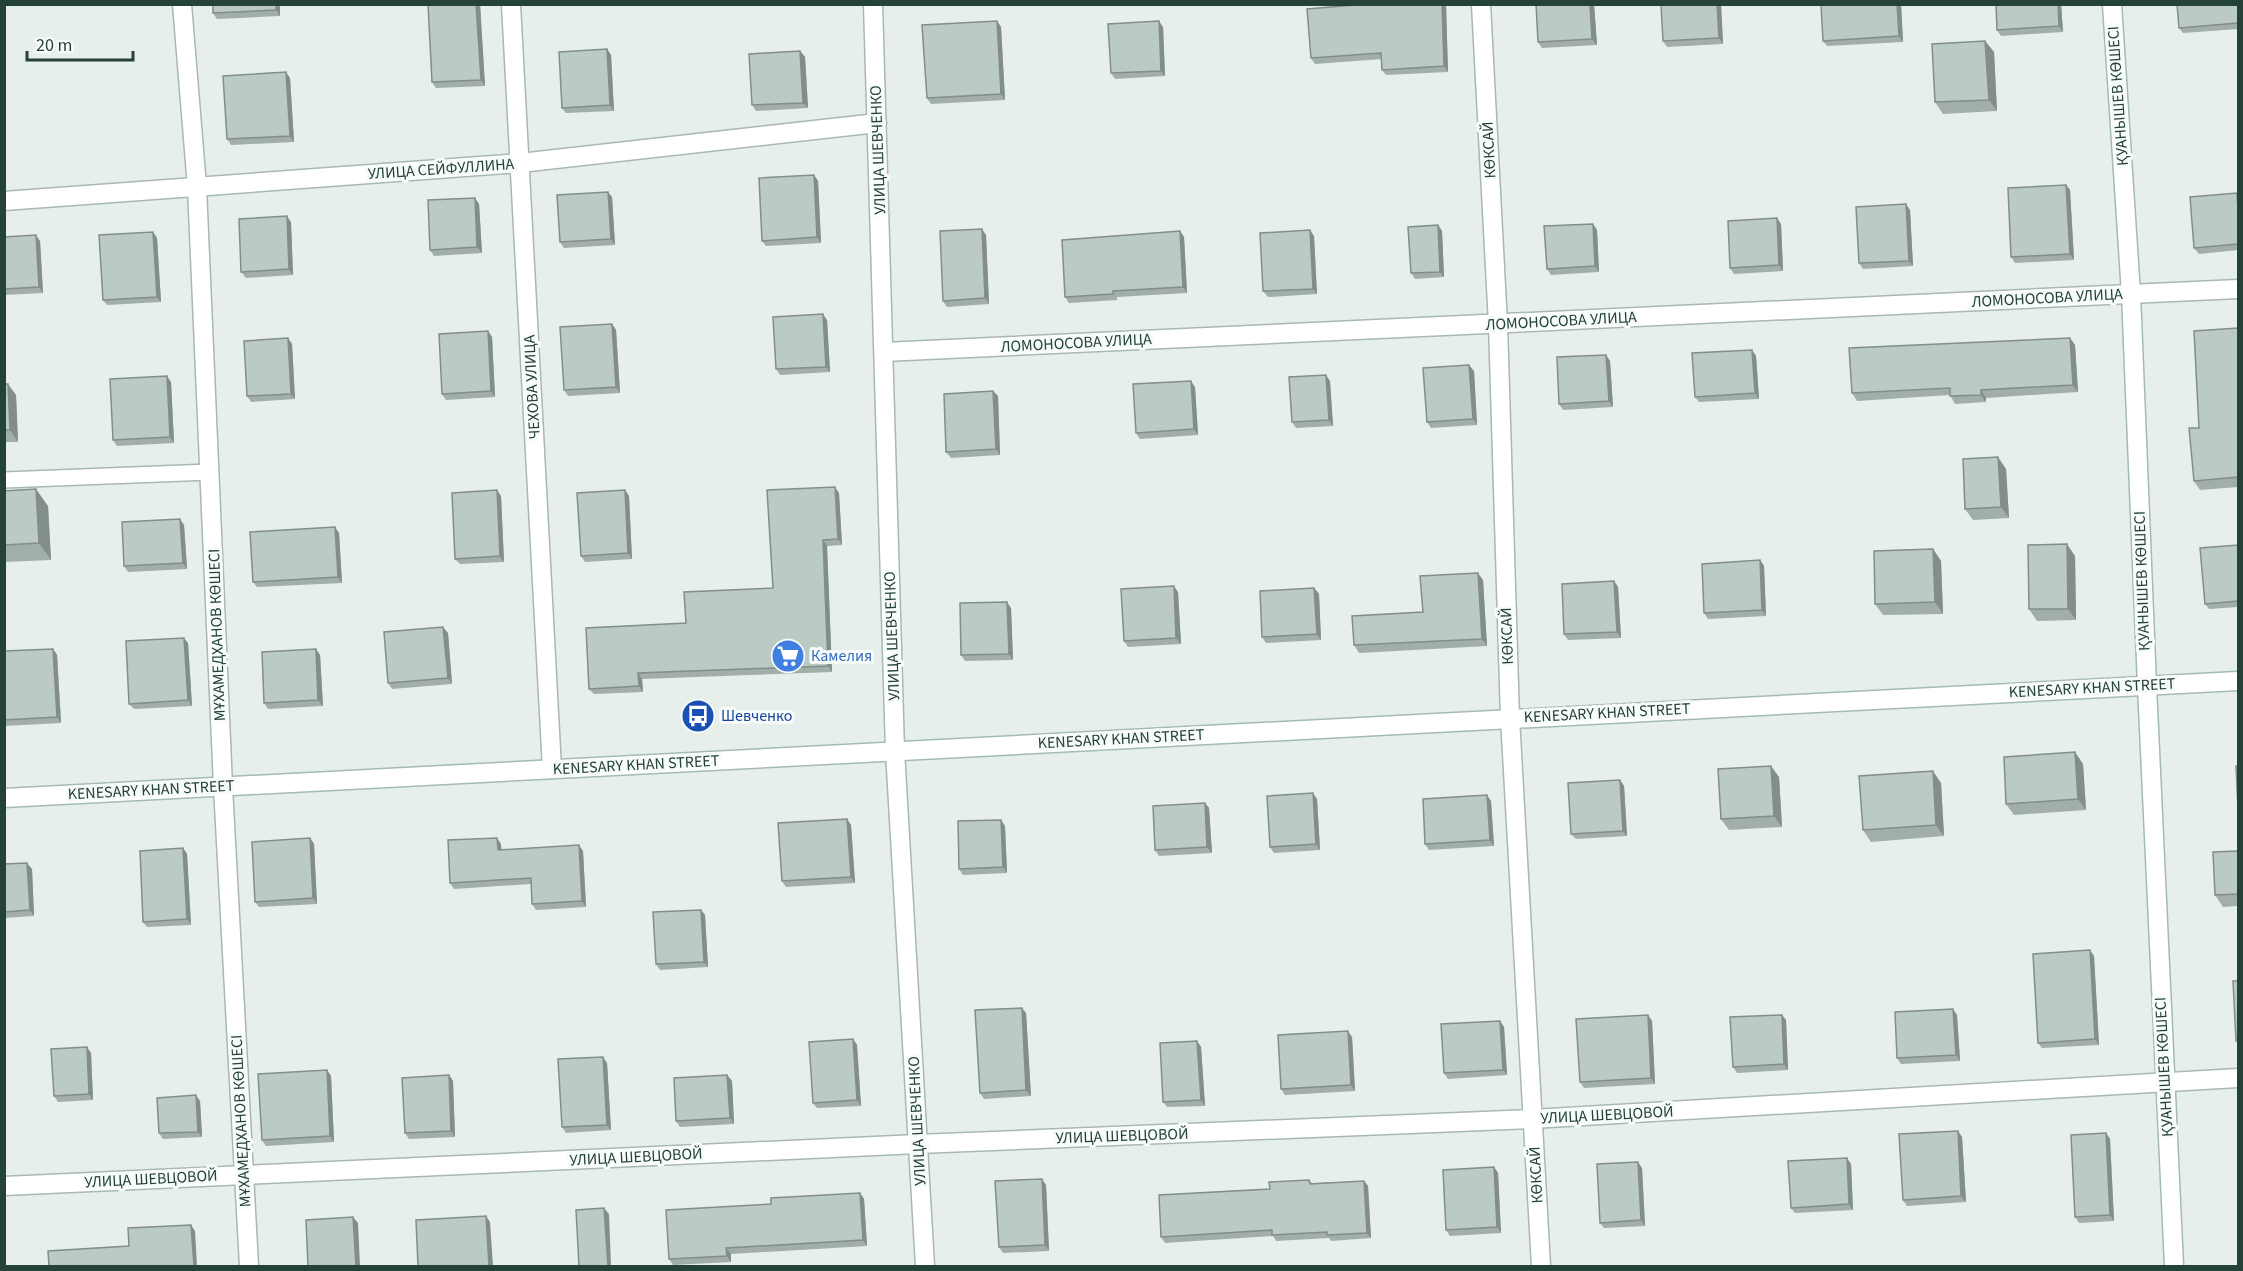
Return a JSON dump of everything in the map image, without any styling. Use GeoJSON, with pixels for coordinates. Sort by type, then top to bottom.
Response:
{"type":"FeatureCollection","features":[{"type":"Feature","properties":{"kind":"street","name":"МҰХАМЕДХАНОВ КӨШЕСІ"},"geometry":{"type":"LineString","coordinates":[[182,4],[197,187],[223,787],[249,1266]]}},
{"type":"Feature","properties":{"kind":"street","name":"ЧЕХОВА УЛИЦА"},"geometry":{"type":"LineString","coordinates":[[511,4],[552,769]]}},
{"type":"Feature","properties":{"kind":"street","name":"УЛИЦА ШЕВЧЕНКО"},"geometry":{"type":"LineString","coordinates":[[873,4],[895,751],[925,1266]]}},
{"type":"Feature","properties":{"kind":"street","name":"КӨКСАЙ"},"geometry":{"type":"LineString","coordinates":[[1481,4],[1498,324],[1510,718],[1541,1266]]}},
{"type":"Feature","properties":{"kind":"street","name":"ҚУАНЫШЕВ КӨШЕСІ"},"geometry":{"type":"LineString","coordinates":[[2112,4],[2131,294],[2164,1081],[2174,1266]]}},
{"type":"Feature","properties":{"kind":"street","name":"УЛИЦА СЕЙФУЛЛИНА"},"geometry":{"type":"LineString","coordinates":[[4,201],[520,164],[877,123]]}},
{"type":"Feature","properties":{"kind":"street","name":"ЛОМОНОСОВА УЛИЦА"},"geometry":{"type":"LineString","coordinates":[[884,352],[2238,289]]}},
{"type":"Feature","properties":{"kind":"street","name":"KENESARY KHAN STREET"},"geometry":{"type":"LineString","coordinates":[[4,798],[2238,681]]}},
{"type":"Feature","properties":{"kind":"street","name":"УЛИЦА ШЕВЦОВОЙ"},"geometry":{"type":"LineString","coordinates":[[4,1186],[918,1144],[1532,1119],[2238,1078]]}},
{"type":"Feature","properties":{"kind":"lane"},"geometry":{"type":"LineString","coordinates":[[4,480],[210,472]]}},
{"type":"Feature","properties":{"kind":"building"},"geometry":{"type":"Polygon","coordinates":[[[213,4],[276,4],[276,10],[213,13],[213,4]]]}},
{"type":"Feature","properties":{"kind":"building"},"geometry":{"type":"Polygon","coordinates":[[[428,4],[476,4],[481,80],[432,82],[428,4]]]}},
{"type":"Feature","properties":{"kind":"building"},"geometry":{"type":"Polygon","coordinates":[[[1367,4],[1442,4],[1444,66],[1382,70],[1381,53],[1311,58],[1307,9],[1367,4]]]}},
{"type":"Feature","properties":{"kind":"building"},"geometry":{"type":"Polygon","coordinates":[[[1536,4],[1590,4],[1592,39],[1538,42],[1536,4]]]}},
{"type":"Feature","properties":{"kind":"building"},"geometry":{"type":"Polygon","coordinates":[[[1661,4],[1717,4],[1719,38],[1663,41],[1661,4]]]}},
{"type":"Feature","properties":{"kind":"building"},"geometry":{"type":"Polygon","coordinates":[[[1821,4],[1897,4],[1899,36],[1823,41],[1821,4]]]}},
{"type":"Feature","properties":{"kind":"building"},"geometry":{"type":"Polygon","coordinates":[[[1996,4],[2058,4],[2059,26],[1997,30],[1996,4]]]}},
{"type":"Feature","properties":{"kind":"building"},"geometry":{"type":"Polygon","coordinates":[[[2177,4],[2238,4],[2238,23],[2179,28],[2177,4]]]}},
{"type":"Feature","properties":{"kind":"building"},"geometry":{"type":"Polygon","coordinates":[[[997,21],[1001,94],[927,98],[922,25],[997,21]]]}},
{"type":"Feature","properties":{"kind":"building"},"geometry":{"type":"Polygon","coordinates":[[[1159,21],[1161,71],[1111,73],[1108,24],[1159,21]]]}},
{"type":"Feature","properties":{"kind":"building"},"geometry":{"type":"Polygon","coordinates":[[[1985,41],[1989,100],[1935,102],[1932,44],[1985,41]]]}},
{"type":"Feature","properties":{"kind":"building"},"geometry":{"type":"Polygon","coordinates":[[[607,49],[610,105],[562,108],[559,52],[607,49]]]}},
{"type":"Feature","properties":{"kind":"building"},"geometry":{"type":"Polygon","coordinates":[[[800,51],[803,103],[752,105],[749,54],[800,51]]]}},
{"type":"Feature","properties":{"kind":"building"},"geometry":{"type":"Polygon","coordinates":[[[286,72],[290,136],[227,139],[223,76],[286,72]]]}},
{"type":"Feature","properties":{"kind":"building"},"geometry":{"type":"Polygon","coordinates":[[[814,175],[817,237],[762,241],[759,178],[814,175]]]}},
{"type":"Feature","properties":{"kind":"building"},"geometry":{"type":"Polygon","coordinates":[[[2066,185],[2070,254],[2011,257],[2008,188],[2066,185]]]}},
{"type":"Feature","properties":{"kind":"building"},"geometry":{"type":"Polygon","coordinates":[[[608,192],[611,239],[560,242],[557,195],[608,192]]]}},
{"type":"Feature","properties":{"kind":"building"},"geometry":{"type":"Polygon","coordinates":[[[2237,193],[2238,244],[2194,248],[2190,197],[2237,193]]]}},
{"type":"Feature","properties":{"kind":"building"},"geometry":{"type":"Polygon","coordinates":[[[475,198],[477,247],[430,250],[428,200],[475,198]]]}},
{"type":"Feature","properties":{"kind":"building"},"geometry":{"type":"Polygon","coordinates":[[[1906,204],[1909,261],[1859,263],[1856,207],[1906,204]]]}},
{"type":"Feature","properties":{"kind":"building"},"geometry":{"type":"Polygon","coordinates":[[[287,216],[289,269],[241,272],[239,219],[287,216]]]}},
{"type":"Feature","properties":{"kind":"building"},"geometry":{"type":"Polygon","coordinates":[[[1777,218],[1779,265],[1730,268],[1728,221],[1777,218]]]}},
{"type":"Feature","properties":{"kind":"building"},"geometry":{"type":"Polygon","coordinates":[[[1593,224],[1595,266],[1547,269],[1544,226],[1593,224]]]}},
{"type":"Feature","properties":{"kind":"building"},"geometry":{"type":"Polygon","coordinates":[[[1438,225],[1440,272],[1411,273],[1408,227],[1438,225]]]}},
{"type":"Feature","properties":{"kind":"building"},"geometry":{"type":"Polygon","coordinates":[[[982,229],[985,298],[943,301],[940,231],[982,229]]]}},
{"type":"Feature","properties":{"kind":"building"},"geometry":{"type":"Polygon","coordinates":[[[1310,230],[1313,289],[1263,291],[1260,233],[1310,230]]]}},
{"type":"Feature","properties":{"kind":"building"},"geometry":{"type":"Polygon","coordinates":[[[1180,231],[1183,287],[1113,291],[1113,294],[1065,297],[1062,240],[1180,231]]]}},
{"type":"Feature","properties":{"kind":"building"},"geometry":{"type":"Polygon","coordinates":[[[153,232],[157,297],[103,300],[99,235],[153,232]]]}},
{"type":"Feature","properties":{"kind":"building"},"geometry":{"type":"Polygon","coordinates":[[[36,235],[39,287],[4,289],[4,237],[36,235]]]}},
{"type":"Feature","properties":{"kind":"building"},"geometry":{"type":"Polygon","coordinates":[[[823,314],[826,367],[776,369],[773,317],[823,314]]]}},
{"type":"Feature","properties":{"kind":"building"},"geometry":{"type":"Polygon","coordinates":[[[612,324],[616,387],[564,390],[560,327],[612,324]]]}},
{"type":"Feature","properties":{"kind":"building"},"geometry":{"type":"Polygon","coordinates":[[[2238,328],[2238,477],[2194,481],[2189,428],[2199,428],[2194,331],[2238,328]]]}},
{"type":"Feature","properties":{"kind":"building"},"geometry":{"type":"Polygon","coordinates":[[[488,331],[491,391],[442,394],[439,334],[488,331]]]}},
{"type":"Feature","properties":{"kind":"building"},"geometry":{"type":"Polygon","coordinates":[[[288,338],[291,394],[247,396],[244,341],[288,338]]]}},
{"type":"Feature","properties":{"kind":"building"},"geometry":{"type":"Polygon","coordinates":[[[2070,338],[2073,385],[1981,390],[1981,395],[1950,396],[1950,388],[1852,393],[1849,348],[2070,338]]]}},
{"type":"Feature","properties":{"kind":"building"},"geometry":{"type":"Polygon","coordinates":[[[1752,350],[1755,393],[1695,397],[1692,353],[1752,350]]]}},
{"type":"Feature","properties":{"kind":"building"},"geometry":{"type":"Polygon","coordinates":[[[1606,355],[1609,401],[1559,404],[1557,357],[1606,355]]]}},
{"type":"Feature","properties":{"kind":"building"},"geometry":{"type":"Polygon","coordinates":[[[1469,365],[1473,419],[1427,422],[1423,368],[1469,365]]]}},
{"type":"Feature","properties":{"kind":"building"},"geometry":{"type":"Polygon","coordinates":[[[1326,375],[1329,420],[1292,422],[1289,377],[1326,375]]]}},
{"type":"Feature","properties":{"kind":"building"},"geometry":{"type":"Polygon","coordinates":[[[167,376],[170,437],[113,440],[110,379],[167,376]]]}},
{"type":"Feature","properties":{"kind":"building"},"geometry":{"type":"Polygon","coordinates":[[[1191,381],[1194,429],[1136,433],[1133,384],[1191,381]]]}},
{"type":"Feature","properties":{"kind":"building"},"geometry":{"type":"Polygon","coordinates":[[[4,384],[8,384],[10,430],[4,430],[4,384]]]}},
{"type":"Feature","properties":{"kind":"building"},"geometry":{"type":"Polygon","coordinates":[[[993,391],[996,449],[946,452],[944,394],[993,391]]]}},
{"type":"Feature","properties":{"kind":"building"},"geometry":{"type":"Polygon","coordinates":[[[1998,457],[2001,507],[1965,509],[1963,459],[1998,457]]]}},
{"type":"Feature","properties":{"kind":"building"},"geometry":{"type":"Polygon","coordinates":[[[835,487],[838,539],[823,540],[828,666],[638,673],[639,686],[589,689],[586,628],[686,623],[684,592],[773,588],[767,490],[835,487]]]}},
{"type":"Feature","properties":{"kind":"building"},"geometry":{"type":"Polygon","coordinates":[[[36,489],[39,543],[4,545],[4,491],[36,489]]]}},
{"type":"Feature","properties":{"kind":"building"},"geometry":{"type":"Polygon","coordinates":[[[497,490],[500,556],[455,559],[452,493],[497,490]]]}},
{"type":"Feature","properties":{"kind":"building"},"geometry":{"type":"Polygon","coordinates":[[[625,490],[628,553],[581,556],[577,493],[625,490]]]}},
{"type":"Feature","properties":{"kind":"building"},"geometry":{"type":"Polygon","coordinates":[[[180,519],[183,563],[124,566],[122,522],[180,519]]]}},
{"type":"Feature","properties":{"kind":"building"},"geometry":{"type":"Polygon","coordinates":[[[335,527],[338,577],[253,582],[250,532],[335,527]]]}},
{"type":"Feature","properties":{"kind":"building"},"geometry":{"type":"Polygon","coordinates":[[[2067,544],[2068,609],[2029,609],[2028,545],[2067,544]]]}},
{"type":"Feature","properties":{"kind":"building"},"geometry":{"type":"Polygon","coordinates":[[[2238,545],[2238,601],[2205,604],[2200,548],[2238,545]]]}},
{"type":"Feature","properties":{"kind":"building"},"geometry":{"type":"Polygon","coordinates":[[[1933,549],[1935,602],[1875,604],[1874,551],[1933,549]]]}},
{"type":"Feature","properties":{"kind":"building"},"geometry":{"type":"Polygon","coordinates":[[[1760,560],[1762,610],[1704,613],[1702,564],[1760,560]]]}},
{"type":"Feature","properties":{"kind":"building"},"geometry":{"type":"Polygon","coordinates":[[[1478,573],[1482,639],[1354,645],[1352,616],[1423,612],[1420,576],[1478,573]]]}},
{"type":"Feature","properties":{"kind":"building"},"geometry":{"type":"Polygon","coordinates":[[[1614,581],[1617,632],[1564,634],[1562,584],[1614,581]]]}},
{"type":"Feature","properties":{"kind":"building"},"geometry":{"type":"Polygon","coordinates":[[[1174,586],[1176,638],[1124,641],[1121,589],[1174,586]]]}},
{"type":"Feature","properties":{"kind":"building"},"geometry":{"type":"Polygon","coordinates":[[[1314,588],[1317,634],[1262,637],[1260,591],[1314,588]]]}},
{"type":"Feature","properties":{"kind":"building"},"geometry":{"type":"Polygon","coordinates":[[[1007,602],[1009,654],[961,655],[960,603],[1007,602]]]}},
{"type":"Feature","properties":{"kind":"building"},"geometry":{"type":"Polygon","coordinates":[[[443,627],[448,678],[388,683],[384,632],[443,627]]]}},
{"type":"Feature","properties":{"kind":"building"},"geometry":{"type":"Polygon","coordinates":[[[184,638],[188,700],[129,704],[126,641],[184,638]]]}},
{"type":"Feature","properties":{"kind":"building"},"geometry":{"type":"Polygon","coordinates":[[[53,649],[57,717],[4,720],[4,651],[53,649]]]}},
{"type":"Feature","properties":{"kind":"building"},"geometry":{"type":"Polygon","coordinates":[[[316,649],[318,700],[264,703],[262,652],[316,649]]]}},
{"type":"Feature","properties":{"kind":"building"},"geometry":{"type":"Polygon","coordinates":[[[2075,752],[2078,799],[2006,804],[2004,757],[2075,752]]]}},
{"type":"Feature","properties":{"kind":"building"},"geometry":{"type":"Polygon","coordinates":[[[1771,766],[1774,816],[1721,819],[1718,769],[1771,766]]]}},
{"type":"Feature","properties":{"kind":"building"},"geometry":{"type":"Polygon","coordinates":[[[2236,766],[2238,766],[2238,808],[2236,766]]]}},
{"type":"Feature","properties":{"kind":"building"},"geometry":{"type":"Polygon","coordinates":[[[1933,771],[1936,825],[1863,830],[1859,776],[1933,771]]]}},
{"type":"Feature","properties":{"kind":"building"},"geometry":{"type":"Polygon","coordinates":[[[1620,780],[1623,831],[1571,834],[1568,783],[1620,780]]]}},
{"type":"Feature","properties":{"kind":"building"},"geometry":{"type":"Polygon","coordinates":[[[1313,793],[1316,844],[1270,847],[1267,796],[1313,793]]]}},
{"type":"Feature","properties":{"kind":"building"},"geometry":{"type":"Polygon","coordinates":[[[1487,795],[1490,840],[1425,844],[1423,799],[1487,795]]]}},
{"type":"Feature","properties":{"kind":"building"},"geometry":{"type":"Polygon","coordinates":[[[1205,803],[1207,847],[1155,850],[1153,806],[1205,803]]]}},
{"type":"Feature","properties":{"kind":"building"},"geometry":{"type":"Polygon","coordinates":[[[847,819],[851,877],[782,881],[778,823],[847,819]]]}},
{"type":"Feature","properties":{"kind":"building"},"geometry":{"type":"Polygon","coordinates":[[[1001,820],[1003,867],[959,869],[958,821],[1001,820]]]}},
{"type":"Feature","properties":{"kind":"building"},"geometry":{"type":"Polygon","coordinates":[[[310,838],[313,898],[255,902],[252,842],[310,838]]]}},
{"type":"Feature","properties":{"kind":"building"},"geometry":{"type":"Polygon","coordinates":[[[497,838],[498,850],[579,845],[582,901],[532,904],[531,878],[450,883],[448,840],[497,838]]]}},
{"type":"Feature","properties":{"kind":"building"},"geometry":{"type":"Polygon","coordinates":[[[183,848],[187,919],[143,922],[140,851],[183,848]]]}},
{"type":"Feature","properties":{"kind":"building"},"geometry":{"type":"Polygon","coordinates":[[[2238,851],[2238,894],[2215,895],[2213,852],[2238,851]]]}},
{"type":"Feature","properties":{"kind":"building"},"geometry":{"type":"Polygon","coordinates":[[[27,863],[30,910],[4,912],[4,864],[27,863]]]}},
{"type":"Feature","properties":{"kind":"building"},"geometry":{"type":"Polygon","coordinates":[[[701,910],[704,962],[656,964],[653,912],[701,910]]]}},
{"type":"Feature","properties":{"kind":"building"},"geometry":{"type":"Polygon","coordinates":[[[2090,950],[2095,1039],[2038,1043],[2033,954],[2090,950]]]}},
{"type":"Feature","properties":{"kind":"building"},"geometry":{"type":"Polygon","coordinates":[[[2233,981],[2238,981],[2238,1041],[2236,1041],[2233,981]]]}},
{"type":"Feature","properties":{"kind":"building"},"geometry":{"type":"Polygon","coordinates":[[[1022,1008],[1026,1090],[980,1093],[975,1010],[1022,1008]]]}},
{"type":"Feature","properties":{"kind":"building"},"geometry":{"type":"Polygon","coordinates":[[[1953,1009],[1956,1055],[1897,1058],[1895,1012],[1953,1009]]]}},
{"type":"Feature","properties":{"kind":"building"},"geometry":{"type":"Polygon","coordinates":[[[1648,1015],[1651,1078],[1580,1082],[1576,1019],[1648,1015]]]}},
{"type":"Feature","properties":{"kind":"building"},"geometry":{"type":"Polygon","coordinates":[[[1782,1015],[1784,1064],[1733,1067],[1730,1017],[1782,1015]]]}},
{"type":"Feature","properties":{"kind":"building"},"geometry":{"type":"Polygon","coordinates":[[[1500,1021],[1503,1070],[1444,1073],[1441,1024],[1500,1021]]]}},
{"type":"Feature","properties":{"kind":"building"},"geometry":{"type":"Polygon","coordinates":[[[1348,1031],[1351,1085],[1281,1089],[1278,1035],[1348,1031]]]}},
{"type":"Feature","properties":{"kind":"building"},"geometry":{"type":"Polygon","coordinates":[[[853,1039],[857,1100],[813,1103],[809,1042],[853,1039]]]}},
{"type":"Feature","properties":{"kind":"building"},"geometry":{"type":"Polygon","coordinates":[[[1197,1041],[1201,1100],[1163,1102],[1160,1043],[1197,1041]]]}},
{"type":"Feature","properties":{"kind":"building"},"geometry":{"type":"Polygon","coordinates":[[[87,1047],[89,1094],[54,1096],[51,1049],[87,1047]]]}},
{"type":"Feature","properties":{"kind":"building"},"geometry":{"type":"Polygon","coordinates":[[[603,1057],[607,1125],[562,1127],[558,1059],[603,1057]]]}},
{"type":"Feature","properties":{"kind":"building"},"geometry":{"type":"Polygon","coordinates":[[[327,1070],[330,1136],[262,1140],[258,1074],[327,1070]]]}},
{"type":"Feature","properties":{"kind":"building"},"geometry":{"type":"Polygon","coordinates":[[[449,1075],[451,1131],[405,1133],[402,1078],[449,1075]]]}},
{"type":"Feature","properties":{"kind":"building"},"geometry":{"type":"Polygon","coordinates":[[[727,1075],[730,1118],[676,1121],[674,1078],[727,1075]]]}},
{"type":"Feature","properties":{"kind":"building"},"geometry":{"type":"Polygon","coordinates":[[[196,1095],[198,1132],[159,1133],[157,1098],[196,1095]]]}},
{"type":"Feature","properties":{"kind":"building"},"geometry":{"type":"Polygon","coordinates":[[[1958,1131],[1961,1196],[1903,1200],[1899,1134],[1958,1131]]]}},
{"type":"Feature","properties":{"kind":"building"},"geometry":{"type":"Polygon","coordinates":[[[2106,1133],[2110,1215],[2075,1217],[2071,1135],[2106,1133]]]}},
{"type":"Feature","properties":{"kind":"building"},"geometry":{"type":"Polygon","coordinates":[[[1847,1158],[1849,1204],[1791,1208],[1788,1161],[1847,1158]]]}},
{"type":"Feature","properties":{"kind":"building"},"geometry":{"type":"Polygon","coordinates":[[[1638,1162],[1641,1220],[1600,1223],[1597,1164],[1638,1162]]]}},
{"type":"Feature","properties":{"kind":"building"},"geometry":{"type":"Polygon","coordinates":[[[1494,1167],[1497,1227],[1446,1230],[1443,1170],[1494,1167]]]}},
{"type":"Feature","properties":{"kind":"building"},"geometry":{"type":"Polygon","coordinates":[[[1042,1179],[1045,1245],[999,1247],[995,1181],[1042,1179]]]}},
{"type":"Feature","properties":{"kind":"building"},"geometry":{"type":"Polygon","coordinates":[[[1309,1180],[1310,1184],[1364,1181],[1367,1233],[1327,1235],[1327,1232],[1272,1235],[1272,1230],[1161,1237],[1159,1195],[1270,1189],[1269,1182],[1309,1180]]]}},
{"type":"Feature","properties":{"kind":"building"},"geometry":{"type":"Polygon","coordinates":[[[860,1193],[863,1240],[726,1248],[727,1256],[669,1259],[666,1210],[771,1204],[771,1198],[860,1193]]]}},
{"type":"Feature","properties":{"kind":"building"},"geometry":{"type":"Polygon","coordinates":[[[604,1208],[608,1266],[579,1266],[576,1210],[604,1208]]]}},
{"type":"Feature","properties":{"kind":"building"},"geometry":{"type":"Polygon","coordinates":[[[486,1216],[489,1266],[418,1266],[416,1220],[486,1216]]]}},
{"type":"Feature","properties":{"kind":"building"},"geometry":{"type":"Polygon","coordinates":[[[353,1217],[356,1266],[308,1266],[306,1220],[353,1217]]]}},
{"type":"Feature","properties":{"kind":"building"},"geometry":{"type":"Polygon","coordinates":[[[191,1225],[194,1266],[49,1266],[48,1251],[129,1246],[128,1228],[191,1225]]]}},
{"type":"Feature","properties":{"kind":"place","name":"Камелия"},"geometry":{"type":"Point","coordinates":[788,656]}},
{"type":"Feature","properties":{"kind":"place","name":"Шевченко"},"geometry":{"type":"Point","coordinates":[698,716]}}]}
